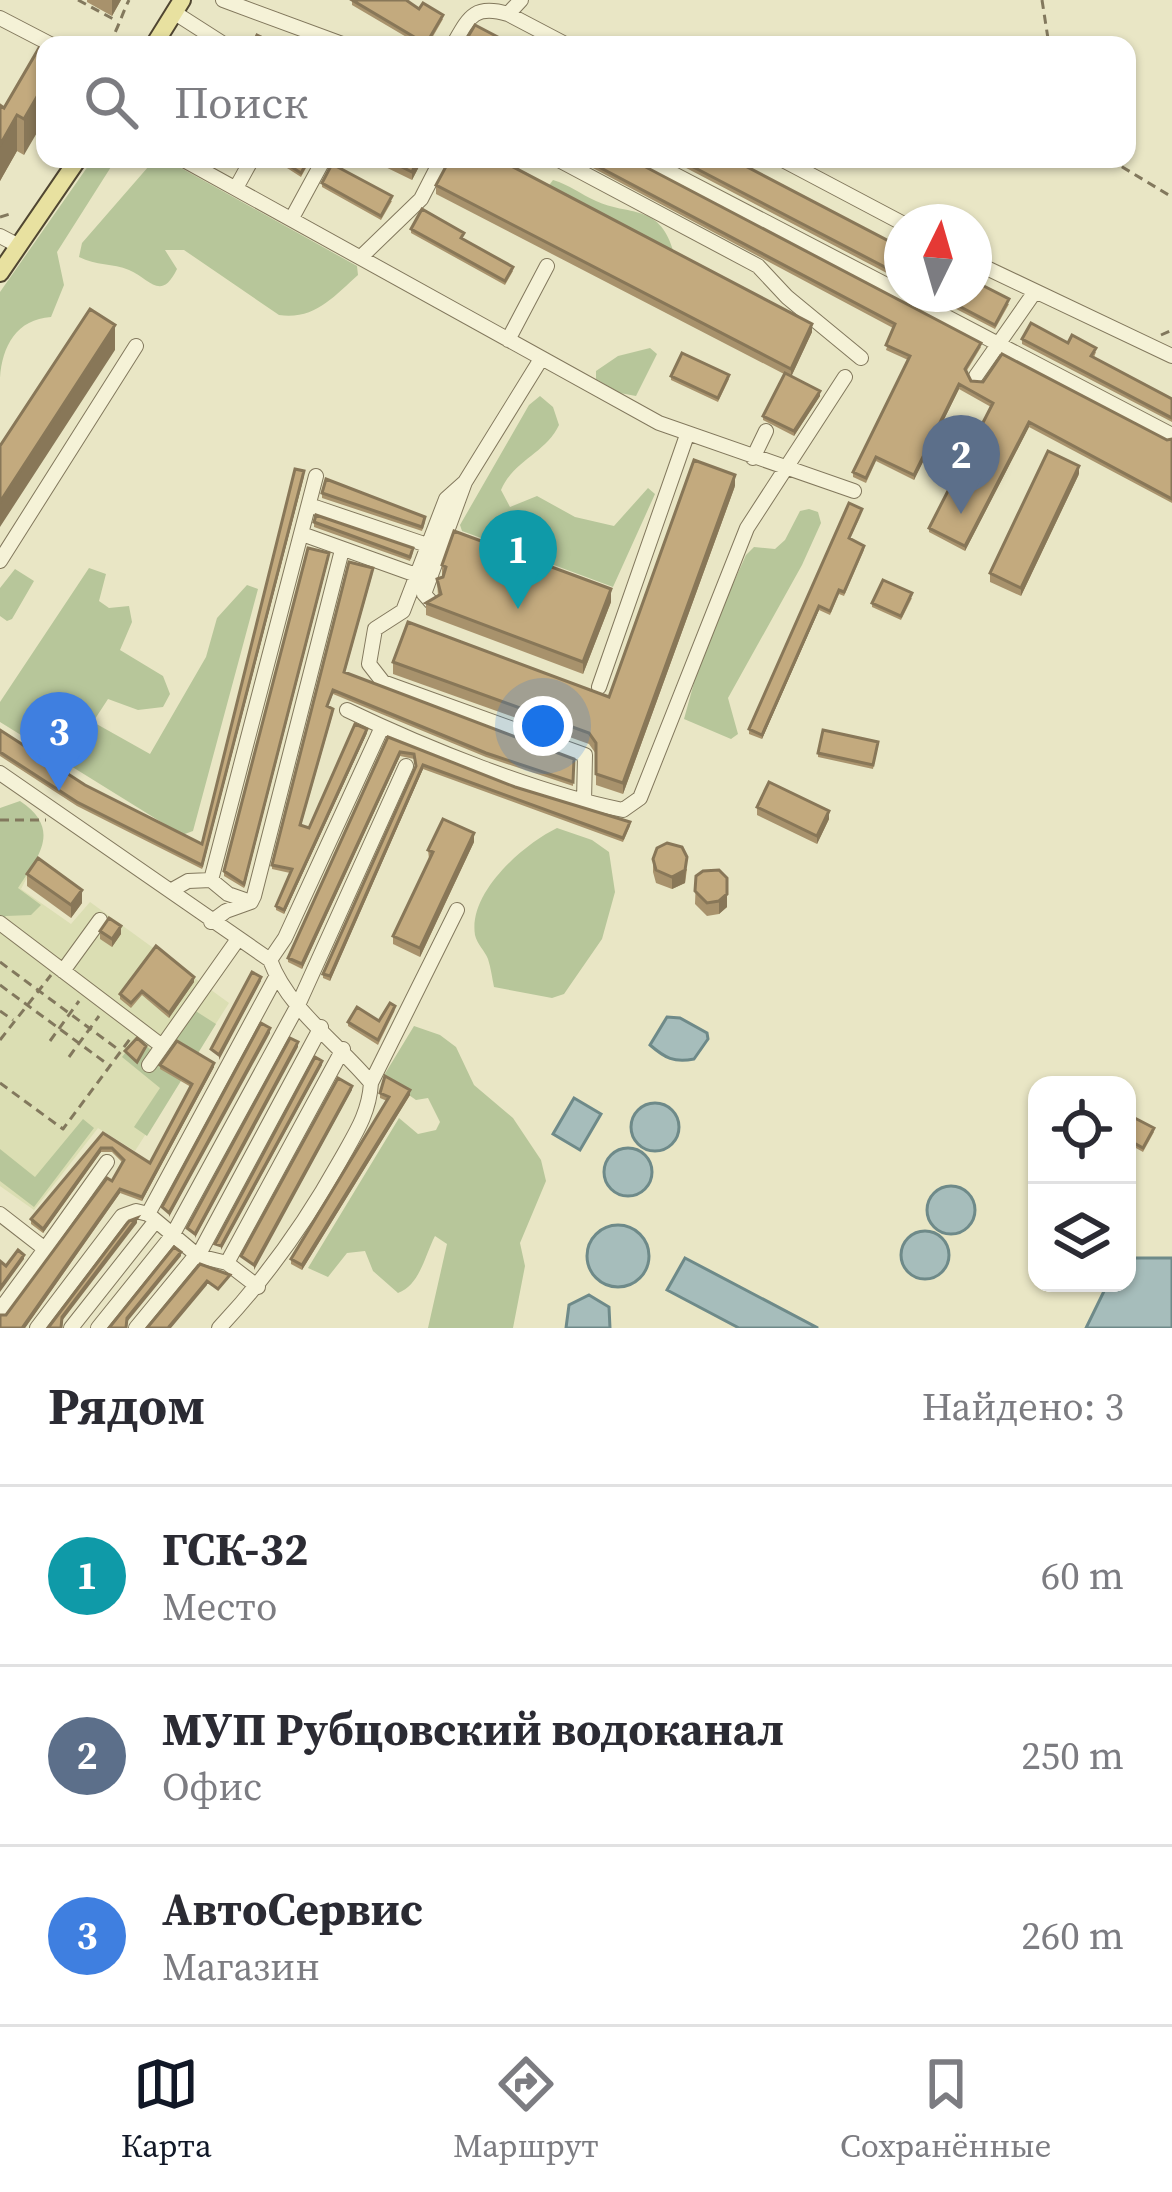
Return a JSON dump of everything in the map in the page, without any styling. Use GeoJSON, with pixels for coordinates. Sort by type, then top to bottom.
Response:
{"type":"FeatureCollection","features":[{"type":"Feature","properties":{"kind":"main road"},"geometry":{"type":"LineString","coordinates":[[160,36],[180,4]]}},
{"type":"Feature","properties":{"kind":"main road"},"geometry":{"type":"LineString","coordinates":[[0,273],[72,168]]}},
{"type":"Feature","properties":{"kind":"street"},"geometry":{"type":"LineString","coordinates":[[223,0],[321,36]]}},
{"type":"Feature","properties":{"kind":"street"},"geometry":{"type":"LineString","coordinates":[[508,14],[521,0]]}},
{"type":"Feature","properties":{"kind":"street"},"geometry":{"type":"LineString","coordinates":[[180,4],[216,36]]}},
{"type":"Feature","properties":{"kind":"street"},"geometry":{"type":"LineString","coordinates":[[458,36],[470,17],[489,8],[550,36]]}},
{"type":"Feature","properties":{"kind":"street"},"geometry":{"type":"LineString","coordinates":[[0,18],[36,37]]}},
{"type":"Feature","properties":{"kind":"street"},"geometry":{"type":"LineString","coordinates":[[199,168],[687,435],[854,491]]}},
{"type":"Feature","properties":{"kind":"street"},"geometry":{"type":"LineString","coordinates":[[236,188],[247,168]]}},
{"type":"Feature","properties":{"kind":"street"},"geometry":{"type":"LineString","coordinates":[[292,218],[319,168]]}},
{"type":"Feature","properties":{"kind":"street"},"geometry":{"type":"LineString","coordinates":[[362,256],[421,199],[437,168]]}},
{"type":"Feature","properties":{"kind":"street"},"geometry":{"type":"LineString","coordinates":[[574,168],[758,266],[787,297],[861,358]]}},
{"type":"Feature","properties":{"kind":"street"},"geometry":{"type":"LineString","coordinates":[[662,168],[884,284]]}},
{"type":"Feature","properties":{"kind":"street"},"geometry":{"type":"LineString","coordinates":[[798,168],[884,213]]}},
{"type":"Feature","properties":{"kind":"street"},"geometry":{"type":"LineString","coordinates":[[0,236],[19,246]]}},
{"type":"Feature","properties":{"kind":"street"},"geometry":{"type":"LineString","coordinates":[[508,340],[547,266]]}},
{"type":"Feature","properties":{"kind":"street"},"geometry":{"type":"LineString","coordinates":[[992,271],[1172,356]]}},
{"type":"Feature","properties":{"kind":"street"},"geometry":{"type":"LineString","coordinates":[[976,376],[1034,293]]}},
{"type":"Feature","properties":{"kind":"street"},"geometry":{"type":"LineString","coordinates":[[938,312],[1172,435]]}},
{"type":"Feature","properties":{"kind":"street"},"geometry":{"type":"LineString","coordinates":[[0,561],[136,346]]}},
{"type":"Feature","properties":{"kind":"street"},"geometry":{"type":"LineString","coordinates":[[431,602],[424,593],[465,482],[541,359]]}},
{"type":"Feature","properties":{"kind":"street"},"geometry":{"type":"LineString","coordinates":[[346,710],[584,802],[622,810],[640,798],[747,528],[845,376]]}},
{"type":"Feature","properties":{"kind":"street"},"geometry":{"type":"LineString","coordinates":[[753,458],[766,431]]}},
{"type":"Feature","properties":{"kind":"street"},"geometry":{"type":"LineString","coordinates":[[599,687],[687,435]]}},
{"type":"Feature","properties":{"kind":"street"},"geometry":{"type":"LineString","coordinates":[[212,880],[316,476]]}},
{"type":"Feature","properties":{"kind":"street"},"geometry":{"type":"LineString","coordinates":[[465,482],[446,500],[403,611],[375,629],[369,664],[383,682],[585,755],[584,802]]}},
{"type":"Feature","properties":{"kind":"street"},"geometry":{"type":"LineString","coordinates":[[309,505],[430,546]]}},
{"type":"Feature","properties":{"kind":"street"},"geometry":{"type":"LineString","coordinates":[[302,534],[419,576]]}},
{"type":"Feature","properties":{"kind":"street"},"geometry":{"type":"LineString","coordinates":[[251,902],[342,550]]}},
{"type":"Feature","properties":{"kind":"street"},"geometry":{"type":"LineString","coordinates":[[270,960],[285,938],[382,727]]}},
{"type":"Feature","properties":{"kind":"street"},"geometry":{"type":"LineString","coordinates":[[98,1328],[172,1236],[298,1005],[406,766]]}},
{"type":"Feature","properties":{"kind":"street"},"geometry":{"type":"LineString","coordinates":[[0,773],[270,960],[298,1005],[371,1083]]}},
{"type":"Feature","properties":{"kind":"street"},"geometry":{"type":"LineString","coordinates":[[172,890],[188,881],[212,880],[228,894],[251,902]]}},
{"type":"Feature","properties":{"kind":"street"},"geometry":{"type":"LineString","coordinates":[[211,922],[251,902]]}},
{"type":"Feature","properties":{"kind":"street"},"geometry":{"type":"LineString","coordinates":[[221,1328],[306,1222],[370,1108],[371,1083],[457,910]]}},
{"type":"Feature","properties":{"kind":"street"},"geometry":{"type":"LineString","coordinates":[[60,969],[100,920]]}},
{"type":"Feature","properties":{"kind":"street"},"geometry":{"type":"LineString","coordinates":[[0,923],[162,1046]]}},
{"type":"Feature","properties":{"kind":"street"},"geometry":{"type":"LineString","coordinates":[[149,1065],[238,939]]}},
{"type":"Feature","properties":{"kind":"street"},"geometry":{"type":"LineString","coordinates":[[71,1328],[151,1218],[277,977]]}},
{"type":"Feature","properties":{"kind":"street"},"geometry":{"type":"LineString","coordinates":[[136,1328],[197,1256],[321,1027]]}},
{"type":"Feature","properties":{"kind":"street"},"geometry":{"type":"LineString","coordinates":[[227,1263],[343,1049]]}},
{"type":"Feature","properties":{"kind":"street"},"geometry":{"type":"LineString","coordinates":[[0,1310],[107,1162]]}},
{"type":"Feature","properties":{"kind":"street"},"geometry":{"type":"LineString","coordinates":[[38,1328],[122,1216],[136,1211],[197,1256],[227,1263],[258,1287]]}},
{"type":"Feature","properties":{"kind":"street"},"geometry":{"type":"LineString","coordinates":[[0,1214],[45,1249]]}},
{"type":"Feature","properties":{"kind":"path"},"geometry":{"type":"LineString","coordinates":[[78,0],[119,22]]}},
{"type":"Feature","properties":{"kind":"path"},"geometry":{"type":"LineString","coordinates":[[114,36],[129,0]]}},
{"type":"Feature","properties":{"kind":"path"},"geometry":{"type":"LineString","coordinates":[[1042,0],[1048,36]]}},
{"type":"Feature","properties":{"kind":"path"},"geometry":{"type":"LineString","coordinates":[[1123,168],[1172,197]]}},
{"type":"Feature","properties":{"kind":"path"},"geometry":{"type":"LineString","coordinates":[[0,217],[10,214]]}},
{"type":"Feature","properties":{"kind":"path"},"geometry":{"type":"LineString","coordinates":[[0,820],[41,821],[57,814]]}},
{"type":"Feature","properties":{"kind":"path"},"geometry":{"type":"LineString","coordinates":[[0,962],[121,1052]]}},
{"type":"Feature","properties":{"kind":"path"},"geometry":{"type":"LineString","coordinates":[[0,1040],[60,969]]}},
{"type":"Feature","properties":{"kind":"path"},"geometry":{"type":"LineString","coordinates":[[0,985],[110,1066]]}},
{"type":"Feature","properties":{"kind":"path"},"geometry":{"type":"LineString","coordinates":[[50,1041],[88,989]]}},
{"type":"Feature","properties":{"kind":"path"},"geometry":{"type":"LineString","coordinates":[[69,1057],[107,1004]]}},
{"type":"Feature","properties":{"kind":"path"},"geometry":{"type":"LineString","coordinates":[[0,1011],[14,1021]]}},
{"type":"Feature","properties":{"kind":"path"},"geometry":{"type":"LineString","coordinates":[[0,1026],[7,1031]]}},
{"type":"Feature","properties":{"kind":"path"},"geometry":{"type":"LineString","coordinates":[[0,1083],[63,1130],[137,1028]]}},
{"type":"Feature","properties":{"kind":"green space"},"geometry":{"type":"Polygon","coordinates":[[[87,168],[110,168],[57,252],[64,285],[51,317],[29,323],[14,336],[0,378],[0,292],[87,168]]]}},
{"type":"Feature","properties":{"kind":"green space"},"geometry":{"type":"Polygon","coordinates":[[[147,168],[181,168],[357,266],[358,275],[313,310],[279,315],[184,250],[165,250],[177,269],[160,286],[123,268],[79,257],[82,243],[147,168]]]}},
{"type":"Feature","properties":{"kind":"green space"},"geometry":{"type":"Polygon","coordinates":[[[553,180],[596,201],[651,218],[673,250],[668,252],[547,188],[553,180]]]}},
{"type":"Feature","properties":{"kind":"green space"},"geometry":{"type":"Polygon","coordinates":[[[650,348],[657,354],[636,396],[596,379],[596,371],[618,356],[650,348]]]}},
{"type":"Feature","properties":{"kind":"green space"},"geometry":{"type":"Polygon","coordinates":[[[540,396],[553,407],[559,425],[506,480],[501,490],[510,507],[537,496],[575,517],[614,526],[648,488],[655,494],[613,587],[462,531],[460,525],[529,405],[540,396]]]}},
{"type":"Feature","properties":{"kind":"green space"},"geometry":{"type":"Polygon","coordinates":[[[800,511],[818,512],[821,523],[728,698],[738,734],[731,739],[684,719],[703,650],[746,555],[754,547],[775,549],[800,511]]]}},
{"type":"Feature","properties":{"kind":"green space"},"geometry":{"type":"Polygon","coordinates":[[[89,568],[106,574],[99,601],[109,608],[129,606],[132,622],[120,650],[163,676],[170,694],[163,707],[138,710],[108,699],[93,722],[150,754],[206,657],[217,618],[247,585],[258,589],[193,831],[182,835],[0,722],[0,702],[89,568]]]}},
{"type":"Feature","properties":{"kind":"green space"},"geometry":{"type":"Polygon","coordinates":[[[15,569],[34,581],[7,621],[0,616],[0,588],[15,569]]]}},
{"type":"Feature","properties":{"kind":"green space"},"geometry":{"type":"Polygon","coordinates":[[[20,801],[40,822],[43,843],[18,888],[41,905],[31,915],[6,916],[0,921],[0,808],[20,801]]]}},
{"type":"Feature","properties":{"kind":"green space"},"geometry":{"type":"Polygon","coordinates":[[[557,828],[592,840],[609,852],[615,892],[602,939],[564,994],[552,998],[494,987],[488,959],[475,935],[480,902],[501,871],[557,828]]]}},
{"type":"Feature","properties":{"kind":"green space"},"geometry":{"type":"Polygon","coordinates":[[[0,836],[35,862],[21,889],[71,924],[90,902],[229,1003],[135,1151],[98,1128],[34,1210],[0,1186],[0,836]]]}},
{"type":"Feature","properties":{"kind":"green space"},"geometry":{"type":"Polygon","coordinates":[[[194,1010],[216,1024],[147,1136],[134,1127],[160,1088],[122,1057],[137,1038],[157,1055],[194,1010]]]}},
{"type":"Feature","properties":{"kind":"green space"},"geometry":{"type":"Polygon","coordinates":[[[414,1026],[456,1047],[474,1085],[513,1118],[541,1160],[546,1181],[520,1243],[525,1266],[513,1328],[428,1328],[447,1244],[435,1236],[417,1276],[398,1293],[373,1271],[365,1251],[347,1253],[328,1277],[308,1268],[399,1118],[418,1134],[436,1130],[440,1122],[428,1098],[416,1100],[383,1077],[414,1026]]]}},
{"type":"Feature","properties":{"kind":"green space"},"geometry":{"type":"Polygon","coordinates":[[[83,1119],[94,1128],[34,1207],[0,1181],[0,1149],[35,1177],[83,1119]]]}},
{"type":"Feature","properties":{"kind":"water"},"geometry":{"type":"Polygon","coordinates":[[[667,1017],[680,1018],[707,1033],[694,1059],[670,1058],[650,1045],[667,1017]]]}},
{"type":"Feature","properties":{"kind":"water"},"geometry":{"type":"Polygon","coordinates":[[[574,1098],[601,1114],[580,1150],[553,1134],[574,1098]]]}},
{"type":"Feature","properties":{"kind":"water"},"geometry":{"type":"Polygon","coordinates":[[[655,1103],[672,1110],[679,1127],[672,1144],[655,1151],[638,1144],[631,1127],[638,1110],[655,1103]]]}},
{"type":"Feature","properties":{"kind":"water"},"geometry":{"type":"Polygon","coordinates":[[[628,1148],[645,1155],[652,1172],[645,1189],[628,1196],[611,1189],[604,1172],[611,1155],[628,1148]]]}},
{"type":"Feature","properties":{"kind":"water"},"geometry":{"type":"Polygon","coordinates":[[[951,1186],[968,1193],[975,1210],[968,1227],[951,1234],[934,1227],[927,1210],[934,1193],[951,1186]]]}},
{"type":"Feature","properties":{"kind":"water"},"geometry":{"type":"Polygon","coordinates":[[[618,1225],[640,1234],[649,1256],[640,1278],[618,1287],[596,1278],[587,1256],[596,1234],[618,1225]]]}},
{"type":"Feature","properties":{"kind":"water"},"geometry":{"type":"Polygon","coordinates":[[[925,1231],[942,1238],[949,1255],[942,1272],[925,1279],[908,1272],[901,1255],[908,1238],[925,1231]]]}},
{"type":"Feature","properties":{"kind":"water"},"geometry":{"type":"Polygon","coordinates":[[[685,1258],[818,1328],[739,1328],[667,1290],[685,1258]]]}},
{"type":"Feature","properties":{"kind":"water"},"geometry":{"type":"Polygon","coordinates":[[[1136,1258],[1172,1258],[1172,1328],[1086,1328],[1104,1292],[1136,1292],[1136,1258]]]}},
{"type":"Feature","properties":{"kind":"water"},"geometry":{"type":"Polygon","coordinates":[[[589,1295],[609,1307],[610,1328],[566,1328],[569,1305],[589,1295]]]}},
{"type":"Feature","properties":{"kind":"building"},"geometry":{"type":"Polygon","coordinates":[[[352,0],[406,0],[419,9],[423,3],[443,15],[431,36],[413,36],[352,0]]]}},
{"type":"Feature","properties":{"kind":"building"},"geometry":{"type":"Polygon","coordinates":[[[475,25],[496,36],[468,36],[475,25]]]}},
{"type":"Feature","properties":{"kind":"building"},"geometry":{"type":"Polygon","coordinates":[[[36,53],[36,98],[24,119],[17,115],[0,145],[0,105],[4,108],[36,53]]]}},
{"type":"Feature","properties":{"kind":"building"},"geometry":{"type":"Polygon","coordinates":[[[330,168],[340,168],[392,196],[381,216],[322,183],[330,168]]]}},
{"type":"Feature","properties":{"kind":"building"},"geometry":{"type":"Polygon","coordinates":[[[445,168],[515,168],[812,324],[791,369],[436,185],[445,168]]]}},
{"type":"Feature","properties":{"kind":"building"},"geometry":{"type":"Polygon","coordinates":[[[601,168],[648,168],[884,292],[884,312],[922,312],[981,343],[965,369],[971,381],[983,382],[1002,354],[1172,439],[1172,499],[1029,422],[965,546],[929,528],[993,403],[959,384],[914,475],[876,457],[866,478],[853,472],[910,356],[886,345],[895,324],[601,168]]]}},
{"type":"Feature","properties":{"kind":"building"},"geometry":{"type":"Polygon","coordinates":[[[695,168],[749,168],[884,239],[884,267],[695,168]]]}},
{"type":"Feature","properties":{"kind":"building"},"geometry":{"type":"Polygon","coordinates":[[[422,209],[513,267],[505,281],[411,229],[422,209]]]}},
{"type":"Feature","properties":{"kind":"building"},"geometry":{"type":"Polygon","coordinates":[[[992,290],[1009,299],[995,325],[970,312],[992,312],[992,290]]]}},
{"type":"Feature","properties":{"kind":"building"},"geometry":{"type":"Polygon","coordinates":[[[90,309],[115,325],[0,502],[0,446],[90,309]]]}},
{"type":"Feature","properties":{"kind":"building"},"geometry":{"type":"Polygon","coordinates":[[[1031,323],[1068,343],[1072,335],[1096,348],[1091,356],[1172,399],[1172,418],[1022,339],[1031,323]]]}},
{"type":"Feature","properties":{"kind":"building"},"geometry":{"type":"Polygon","coordinates":[[[682,353],[729,375],[718,398],[671,376],[682,353]]]}},
{"type":"Feature","properties":{"kind":"building"},"geometry":{"type":"Polygon","coordinates":[[[785,373],[820,391],[794,431],[763,416],[785,373]]]}},
{"type":"Feature","properties":{"kind":"building"},"geometry":{"type":"Polygon","coordinates":[[[1048,451],[1079,466],[1021,588],[990,573],[1048,451]]]}},
{"type":"Feature","properties":{"kind":"building"},"geometry":{"type":"Polygon","coordinates":[[[694,460],[735,475],[623,783],[596,774],[596,743],[589,733],[393,662],[408,622],[609,697],[694,460]]]}},
{"type":"Feature","properties":{"kind":"building"},"geometry":{"type":"Polygon","coordinates":[[[295,469],[304,471],[202,865],[77,802],[0,752],[0,730],[85,785],[202,844],[295,469]]]}},
{"type":"Feature","properties":{"kind":"building"},"geometry":{"type":"Polygon","coordinates":[[[326,479],[425,517],[422,527],[322,493],[326,479]]]}},
{"type":"Feature","properties":{"kind":"building"},"geometry":{"type":"Polygon","coordinates":[[[849,503],[862,509],[849,538],[864,546],[830,611],[819,606],[762,735],[749,729],[849,503]]]}},
{"type":"Feature","properties":{"kind":"building"},"geometry":{"type":"Polygon","coordinates":[[[316,515],[413,548],[410,557],[314,522],[316,515]]]}},
{"type":"Feature","properties":{"kind":"building"},"geometry":{"type":"Polygon","coordinates":[[[454,531],[611,589],[583,662],[426,603],[441,594],[437,579],[443,577],[446,567],[442,565],[454,531]]]}},
{"type":"Feature","properties":{"kind":"building"},"geometry":{"type":"Polygon","coordinates":[[[308,548],[329,553],[244,884],[224,871],[308,548]]]}},
{"type":"Feature","properties":{"kind":"building"},"geometry":{"type":"Polygon","coordinates":[[[349,562],[373,568],[344,672],[574,759],[573,782],[486,753],[333,690],[327,706],[333,709],[300,825],[309,828],[355,724],[367,729],[284,910],[276,906],[292,869],[272,865],[349,562]]]}},
{"type":"Feature","properties":{"kind":"building"},"geometry":{"type":"Polygon","coordinates":[[[883,580],[912,593],[901,616],[872,603],[883,580]]]}},
{"type":"Feature","properties":{"kind":"building"},"geometry":{"type":"Polygon","coordinates":[[[823,730],[878,742],[873,765],[818,753],[823,730]]]}},
{"type":"Feature","properties":{"kind":"building"},"geometry":{"type":"Polygon","coordinates":[[[388,737],[515,787],[630,822],[623,838],[423,765],[330,976],[323,974],[416,766],[414,754],[400,752],[302,964],[288,958],[388,737]]]}},
{"type":"Feature","properties":{"kind":"building"},"geometry":{"type":"Polygon","coordinates":[[[769,782],[829,811],[817,836],[757,807],[769,782]]]}},
{"type":"Feature","properties":{"kind":"building"},"geometry":{"type":"Polygon","coordinates":[[[443,819],[474,833],[420,948],[393,936],[433,852],[428,850],[443,819]]]}},
{"type":"Feature","properties":{"kind":"building"},"geometry":{"type":"Polygon","coordinates":[[[667,843],[682,847],[687,857],[685,870],[672,877],[656,870],[653,859],[657,848],[667,843]]]}},
{"type":"Feature","properties":{"kind":"building"},"geometry":{"type":"Polygon","coordinates":[[[38,858],[82,890],[71,905],[27,874],[38,858]]]}},
{"type":"Feature","properties":{"kind":"building"},"geometry":{"type":"Polygon","coordinates":[[[719,870],[727,878],[727,894],[707,903],[695,891],[696,876],[719,870]]]}},
{"type":"Feature","properties":{"kind":"building"},"geometry":{"type":"Polygon","coordinates":[[[109,918],[121,926],[112,939],[100,931],[109,918]]]}},
{"type":"Feature","properties":{"kind":"building"},"geometry":{"type":"Polygon","coordinates":[[[156,946],[194,977],[169,1013],[142,991],[131,1003],[120,994],[156,946]]]}},
{"type":"Feature","properties":{"kind":"building"},"geometry":{"type":"Polygon","coordinates":[[[252,972],[261,977],[219,1055],[211,1049],[252,972]]]}},
{"type":"Feature","properties":{"kind":"building"},"geometry":{"type":"Polygon","coordinates":[[[390,1003],[395,1006],[378,1040],[348,1022],[357,1007],[379,1021],[390,1003]]]}},
{"type":"Feature","properties":{"kind":"building"},"geometry":{"type":"Polygon","coordinates":[[[261,1023],[270,1028],[169,1213],[162,1207],[261,1023]]]}},
{"type":"Feature","properties":{"kind":"building"},"geometry":{"type":"Polygon","coordinates":[[[137,1038],[146,1046],[137,1062],[125,1051],[137,1038]]]}},
{"type":"Feature","properties":{"kind":"building"},"geometry":{"type":"Polygon","coordinates":[[[290,1038],[298,1042],[195,1234],[187,1228],[290,1038]]]}},
{"type":"Feature","properties":{"kind":"building"},"geometry":{"type":"Polygon","coordinates":[[[177,1041],[214,1063],[142,1197],[120,1189],[22,1328],[0,1328],[0,1315],[6,1315],[124,1160],[112,1148],[101,1148],[43,1229],[31,1219],[103,1133],[150,1163],[192,1084],[160,1065],[177,1041]]]}},
{"type":"Feature","properties":{"kind":"building"},"geometry":{"type":"Polygon","coordinates":[[[315,1057],[322,1061],[221,1246],[215,1244],[315,1057]]]}},
{"type":"Feature","properties":{"kind":"building"},"geometry":{"type":"Polygon","coordinates":[[[385,1076],[410,1090],[302,1265],[291,1259],[389,1097],[380,1093],[385,1076]]]}},
{"type":"Feature","properties":{"kind":"building"},"geometry":{"type":"Polygon","coordinates":[[[338,1078],[352,1086],[254,1265],[241,1256],[338,1078]]]}},
{"type":"Feature","properties":{"kind":"building"},"geometry":{"type":"Polygon","coordinates":[[[1136,1119],[1154,1128],[1143,1148],[1136,1144],[1136,1119]]]}},
{"type":"Feature","properties":{"kind":"building"},"geometry":{"type":"Polygon","coordinates":[[[137,1218],[62,1317],[61,1328],[48,1328],[129,1221],[137,1218]]]}},
{"type":"Feature","properties":{"kind":"building"},"geometry":{"type":"Polygon","coordinates":[[[174,1247],[181,1252],[127,1318],[126,1328],[109,1328],[174,1247]]]}},
{"type":"Feature","properties":{"kind":"building"},"geometry":{"type":"Polygon","coordinates":[[[18,1250],[24,1255],[0,1288],[0,1261],[6,1266],[18,1250]]]}},
{"type":"Feature","properties":{"kind":"building"},"geometry":{"type":"Polygon","coordinates":[[[200,1264],[230,1275],[218,1289],[207,1281],[168,1328],[147,1328],[200,1264]]]}},
{"type":"Feature","properties":{"kind":"place","name":"МУП Рубцовский водоканал"},"geometry":{"type":"Point","coordinates":[961,514]}},
{"type":"Feature","properties":{"kind":"place","name":"ГСК-32"},"geometry":{"type":"Point","coordinates":[518,609]}},
{"type":"Feature","properties":{"kind":"place","name":"АвтоСервис"},"geometry":{"type":"Point","coordinates":[59,791]}}]}
